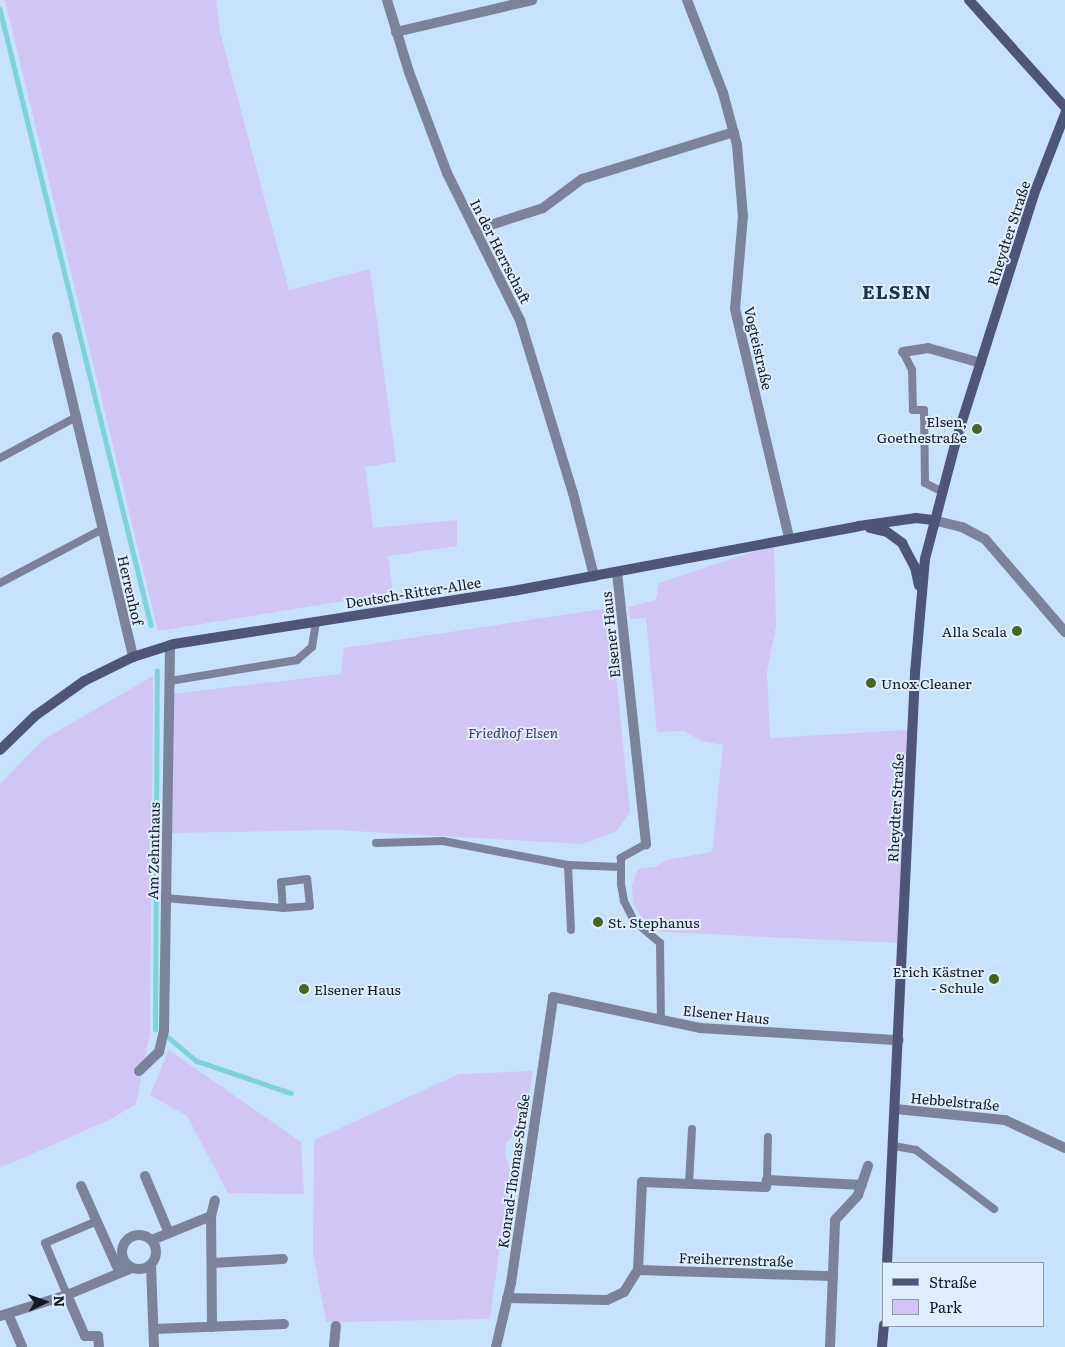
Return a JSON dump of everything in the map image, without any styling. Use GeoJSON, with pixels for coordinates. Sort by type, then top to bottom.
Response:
{"type":"FeatureCollection","features":[{"type":"Feature","properties":{"kind":"street","name":"In der Herrschaft"},"geometry":{"type":"LineString","coordinates":[[387,0],[396,32],[446,173],[520,320],[576,502],[594,576]]}},
{"type":"Feature","properties":{"kind":"street"},"geometry":{"type":"LineString","coordinates":[[396,32],[532,0]]}},
{"type":"Feature","properties":{"kind":"street","name":"Vogteistraße"},"geometry":{"type":"LineString","coordinates":[[687,0],[734,132],[743,199],[735,292],[736,314],[789,538]]}},
{"type":"Feature","properties":{"kind":"street"},"geometry":{"type":"LineString","coordinates":[[969,0],[1065,107]]}},
{"type":"Feature","properties":{"kind":"street","name":"Rheydter Straße"},"geometry":{"type":"LineString","coordinates":[[887,1262],[920,601],[933,520],[941,491],[1034,194],[1065,114]]}},
{"type":"Feature","properties":{"kind":"street"},"geometry":{"type":"LineString","coordinates":[[475,230],[543,208],[582,179],[734,132]]}},
{"type":"Feature","properties":{"kind":"street","name":"Herrenhof"},"geometry":{"type":"LineString","coordinates":[[58,337],[133,657]]}},
{"type":"Feature","properties":{"kind":"street"},"geometry":{"type":"LineString","coordinates":[[903,352],[928,348],[981,363]]}},
{"type":"Feature","properties":{"kind":"street","name":"Deutsch-Ritter-Allee"},"geometry":{"type":"LineString","coordinates":[[0,750],[63,695],[133,657],[170,645],[594,576],[859,526],[916,518],[933,520]]}},
{"type":"Feature","properties":{"kind":"street"},"geometry":{"type":"LineString","coordinates":[[933,520],[962,527],[985,539],[1065,632]]}},
{"type":"Feature","properties":{"kind":"street","name":"Deutsch-Ritter-Allee"},"geometry":{"type":"LineString","coordinates":[[859,526],[887,532],[902,543],[915,567],[920,601]]}},
{"type":"Feature","properties":{"kind":"street","name":"Elsener Haus"},"geometry":{"type":"LineString","coordinates":[[617,572],[646,844]]}},
{"type":"Feature","properties":{"kind":"street","name":"Am Zehnthaus"},"geometry":{"type":"LineString","coordinates":[[139,1071],[157,1056],[164,1030],[170,645]]}},
{"type":"Feature","properties":{"kind":"street","name":"Elsener Haus"},"geometry":{"type":"LineString","coordinates":[[553,997],[700,1028],[899,1040]]}},
{"type":"Feature","properties":{"kind":"street","name":"Konrad-Thomas-Straße"},"geometry":{"type":"LineString","coordinates":[[496,1347],[506,1298],[553,997]]}},
{"type":"Feature","properties":{"kind":"street","name":"Hebbelstraße"},"geometry":{"type":"LineString","coordinates":[[896,1109],[1005,1120],[1065,1148]]}},
{"type":"Feature","properties":{"kind":"street"},"geometry":{"type":"LineString","coordinates":[[830,1347],[835,1220],[858,1195],[868,1166]]}},
{"type":"Feature","properties":{"kind":"street"},"geometry":{"type":"LineString","coordinates":[[145,1176],[169,1233]]}},
{"type":"Feature","properties":{"kind":"street"},"geometry":{"type":"LineString","coordinates":[[506,1298],[607,1300],[624,1292],[638,1270],[642,1182],[766,1187],[766,1180],[862,1186]]}},
{"type":"Feature","properties":{"kind":"street"},"geometry":{"type":"LineString","coordinates":[[81,1186],[120,1274]]}},
{"type":"Feature","properties":{"kind":"street"},"geometry":{"type":"LineString","coordinates":[[212,1327],[211,1216],[215,1200]]}},
{"type":"Feature","properties":{"kind":"street"},"geometry":{"type":"LineString","coordinates":[[151,1265],[139,1270],[127,1264],[122,1252],[128,1240],[140,1235],[152,1240],[211,1216]]}},
{"type":"Feature","properties":{"kind":"street"},"geometry":{"type":"LineString","coordinates":[[152,1240],[156,1253],[151,1265],[154,1347]]}},
{"type":"Feature","properties":{"kind":"street"},"geometry":{"type":"LineString","coordinates":[[212,1262],[283,1259]]}},
{"type":"Feature","properties":{"kind":"street"},"geometry":{"type":"LineString","coordinates":[[22,1347],[4,1316],[67,1295],[132,1268]]}},
{"type":"Feature","properties":{"kind":"street","name":"Freiherrenstraße"},"geometry":{"type":"LineString","coordinates":[[638,1270],[833,1276]]}},
{"type":"Feature","properties":{"kind":"street"},"geometry":{"type":"LineString","coordinates":[[67,1295],[86,1336],[98,1336],[98,1347]]}},
{"type":"Feature","properties":{"kind":"street"},"geometry":{"type":"LineString","coordinates":[[154,1329],[284,1324]]}},
{"type":"Feature","properties":{"kind":"street"},"geometry":{"type":"LineString","coordinates":[[334,1347],[336,1326]]}},
{"type":"Feature","properties":{"kind":"street"},"geometry":{"type":"LineString","coordinates":[[882,1347],[884,1327]]}},
{"type":"Feature","properties":{"kind":"lane"},"geometry":{"type":"LineString","coordinates":[[903,352],[912,370],[912,410],[924,410],[925,483],[941,491]]}},
{"type":"Feature","properties":{"kind":"lane"},"geometry":{"type":"LineString","coordinates":[[0,458],[76,417]]}},
{"type":"Feature","properties":{"kind":"lane"},"geometry":{"type":"LineString","coordinates":[[0,583],[103,529]]}},
{"type":"Feature","properties":{"kind":"lane"},"geometry":{"type":"LineString","coordinates":[[170,681],[297,660],[312,647],[316,621]]}},
{"type":"Feature","properties":{"kind":"lane"},"geometry":{"type":"LineString","coordinates":[[376,843],[449,842],[568,865],[620,866]]}},
{"type":"Feature","properties":{"kind":"lane"},"geometry":{"type":"LineString","coordinates":[[646,844],[621,858],[622,893],[630,915],[655,936],[662,950],[661,1020]]}},
{"type":"Feature","properties":{"kind":"lane"},"geometry":{"type":"LineString","coordinates":[[568,865],[571,930]]}},
{"type":"Feature","properties":{"kind":"lane"},"geometry":{"type":"LineString","coordinates":[[165,898],[283,908],[310,906],[307,879],[281,882],[283,908]]}},
{"type":"Feature","properties":{"kind":"lane"},"geometry":{"type":"LineString","coordinates":[[690,1184],[692,1129]]}},
{"type":"Feature","properties":{"kind":"lane"},"geometry":{"type":"LineString","coordinates":[[766,1180],[768,1137]]}},
{"type":"Feature","properties":{"kind":"lane"},"geometry":{"type":"LineString","coordinates":[[894,1146],[916,1150],[994,1209]]}},
{"type":"Feature","properties":{"kind":"lane"},"geometry":{"type":"LineString","coordinates":[[67,1295],[45,1243],[97,1221]]}},
{"type":"Feature","properties":{"kind":"green space"},"geometry":{"type":"Polygon","coordinates":[[[5,0],[216,0],[220,32],[289,290],[370,269],[396,462],[365,467],[373,528],[457,520],[457,546],[388,556],[393,593],[158,631],[5,0]]]}},
{"type":"Feature","properties":{"kind":"green space"},"geometry":{"type":"Polygon","coordinates":[[[774,545],[776,626],[767,672],[770,738],[908,730],[899,943],[662,932],[644,920],[633,904],[632,885],[638,869],[655,867],[666,860],[712,852],[723,745],[702,741],[684,731],[657,732],[646,618],[630,619],[629,607],[656,600],[659,583],[774,545]]]}},
{"type":"Feature","properties":{"kind":"green space","name":"Friedhof Elsen"},"geometry":{"type":"Polygon","coordinates":[[[609,608],[630,812],[617,831],[582,844],[335,830],[171,833],[172,694],[341,674],[344,648],[609,608]]]}},
{"type":"Feature","properties":{"kind":"green space"},"geometry":{"type":"Polygon","coordinates":[[[153,676],[150,1031],[136,1104],[111,1119],[0,1168],[0,784],[44,739],[153,676]]]}},
{"type":"Feature","properties":{"kind":"green space"},"geometry":{"type":"Polygon","coordinates":[[[169,1050],[301,1142],[304,1194],[228,1193],[187,1116],[150,1095],[169,1050]]]}},
{"type":"Feature","properties":{"kind":"green space"},"geometry":{"type":"Polygon","coordinates":[[[533,1071],[523,1129],[506,1142],[505,1153],[510,1171],[490,1319],[326,1322],[313,1252],[314,1140],[459,1074],[533,1071]]]}},
{"type":"Feature","properties":{"kind":"waterway"},"geometry":{"type":"LineString","coordinates":[[0,9],[151,625]]}},
{"type":"Feature","properties":{"kind":"waterway"},"geometry":{"type":"LineString","coordinates":[[155,1030],[157,671]]}},
{"type":"Feature","properties":{"kind":"waterway"},"geometry":{"type":"LineString","coordinates":[[168,1037],[197,1061],[291,1093]]}},
{"type":"Feature","properties":{"kind":"place","name":"Elsen, Goethestraße"},"geometry":{"type":"Point","coordinates":[977,429]}},
{"type":"Feature","properties":{"kind":"place","name":"Alla Scala"},"geometry":{"type":"Point","coordinates":[1017,631]}},
{"type":"Feature","properties":{"kind":"place","name":"Unox Cleaner"},"geometry":{"type":"Point","coordinates":[871,683]}},
{"type":"Feature","properties":{"kind":"place","name":"St. Stephanus"},"geometry":{"type":"Point","coordinates":[598,922]}},
{"type":"Feature","properties":{"kind":"place","name":"Erich Kästner - Schule"},"geometry":{"type":"Point","coordinates":[994,979]}},
{"type":"Feature","properties":{"kind":"place","name":"Elsener Haus"},"geometry":{"type":"Point","coordinates":[304,989]}},
{"type":"Feature","properties":{"kind":"district","name":"ELSEN"},"geometry":{"type":"Point","coordinates":[897,292]}}]}
